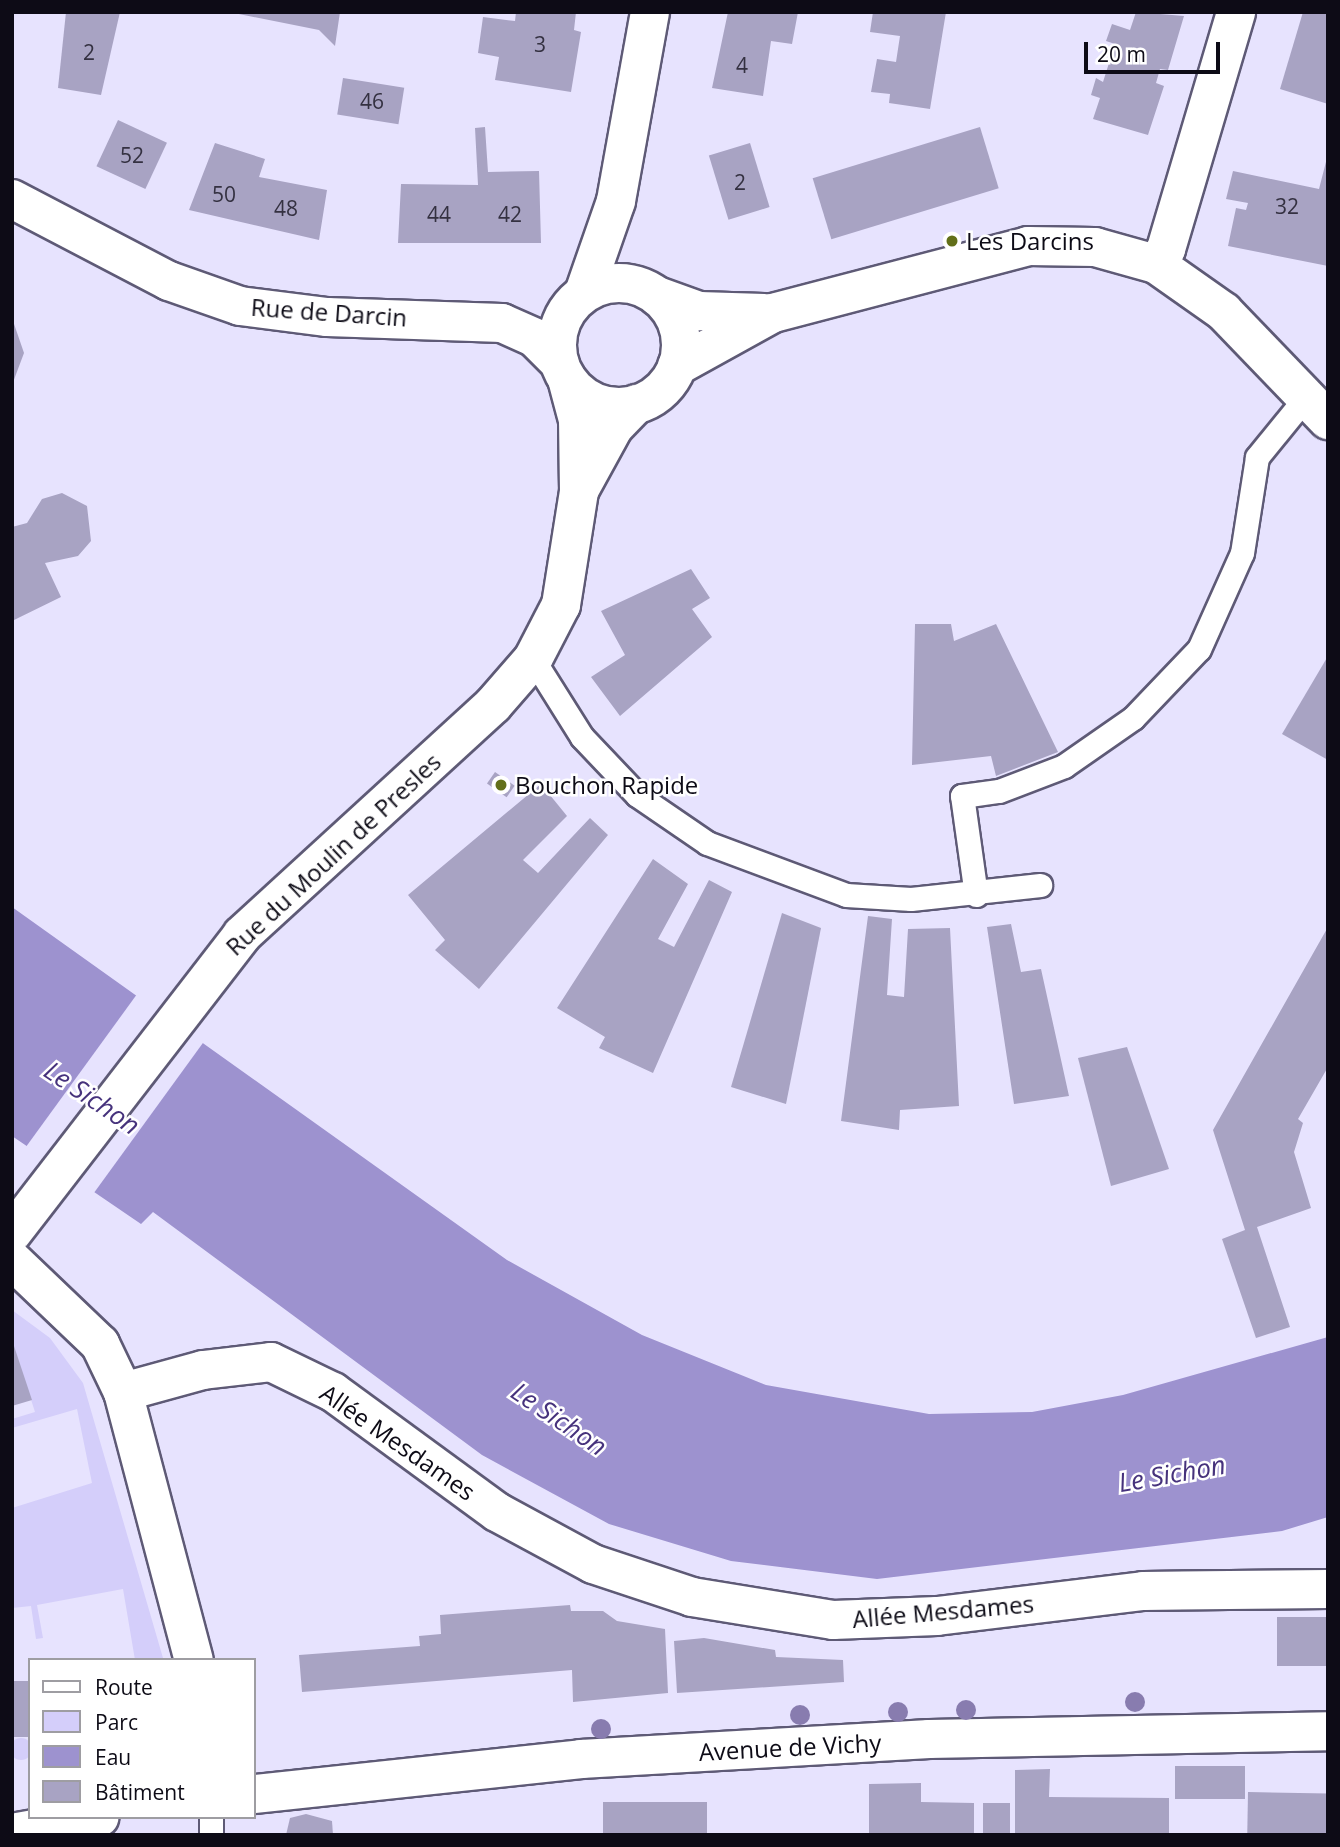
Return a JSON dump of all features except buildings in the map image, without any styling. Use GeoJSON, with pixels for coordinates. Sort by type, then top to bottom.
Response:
{"type":"FeatureCollection","features":[{"type":"Feature","properties":{"kind":"street"},"geometry":{"type":"LineString","coordinates":[[615,201],[648,291],[678,327],[677,366],[668,383],[636,404],[597,403],[563,370],[560,324],[584,293],[615,201],[650,12]]}},
{"type":"Feature","properties":{"kind":"street"},"geometry":{"type":"LineString","coordinates":[[1156,264],[1167,250],[1236,12]]}},
{"type":"Feature","properties":{"kind":"street","name":"Rue de Darcin"},"geometry":{"type":"LineString","coordinates":[[12,199],[169,281],[240,306],[327,317],[461,319],[502,323],[535,338],[563,370]]}},
{"type":"Feature","properties":{"kind":"street"},"geometry":{"type":"LineString","coordinates":[[677,366],[773,313],[1028,246],[1095,247],[1156,264],[1224,312],[1317,408]]}},
{"type":"Feature","properties":{"kind":"street"},"geometry":{"type":"LineString","coordinates":[[584,293],[611,284],[648,291],[699,311],[773,313]]}},
{"type":"Feature","properties":{"kind":"street","name":"Rue du Moulin de Presles"},"geometry":{"type":"LineString","coordinates":[[12,1233],[186,1002],[242,935],[494,705],[533,659],[561,605],[579,491],[578,420],[563,370]]}},
{"type":"Feature","properties":{"kind":"street","name":"Rue du Moulin de Presles"},"geometry":{"type":"LineString","coordinates":[[579,491],[614,427],[636,404]]}},
{"type":"Feature","properties":{"kind":"street"},"geometry":{"type":"LineString","coordinates":[[12,1260],[100,1344],[123,1392],[193,1658]]}},
{"type":"Feature","properties":{"kind":"street","name":"Allée Mesdames"},"geometry":{"type":"LineString","coordinates":[[123,1392],[203,1370],[271,1362],[333,1392],[497,1512],[593,1564],[692,1597],[833,1620],[937,1616],[1143,1591],[1328,1589]]}},
{"type":"Feature","properties":{"kind":"street","name":"Avenue de Vichy"},"geometry":{"type":"LineString","coordinates":[[256,1794],[594,1758],[929,1739],[1328,1731]]}},
{"type":"Feature","properties":{"kind":"street"},"geometry":{"type":"LineString","coordinates":[[12,1833],[89,1819]]}},
{"type":"Feature","properties":{"kind":"lane"},"geometry":{"type":"LineString","coordinates":[[976,895],[962,796],[999,791],[1064,766],[1133,718],[1199,649],[1242,553],[1257,457],[1317,408]]}},
{"type":"Feature","properties":{"kind":"lane"},"geometry":{"type":"LineString","coordinates":[[533,659],[582,737],[637,795],[707,844],[846,895],[976,895],[1040,885]]}},
{"type":"Feature","properties":{"kind":"green space"},"geometry":{"type":"Polygon","coordinates":[[[12,1310],[50,1338],[83,1383],[163,1658],[135,1658],[123,1589],[37,1605],[43,1638],[36,1639],[31,1606],[12,1608],[12,1508],[92,1483],[77,1409],[12,1428],[12,1419],[35,1412],[12,1341],[12,1310]]]}},
{"type":"Feature","properties":{"kind":"green space"},"geometry":{"type":"Polygon","coordinates":[[[28,1740],[28,1758],[21,1760],[13,1757],[10,1749],[13,1741],[28,1740]]]}},
{"type":"Feature","properties":{"kind":"water","name":"Le Sichon"},"geometry":{"type":"Polygon","coordinates":[[[12,907],[507,1260],[642,1335],[766,1385],[929,1414],[1032,1412],[1123,1395],[1328,1337],[1328,1517],[1282,1531],[877,1579],[731,1561],[609,1524],[482,1455],[153,1212],[141,1224],[12,1136],[12,907]]]}},
{"type":"Feature","properties":{"kind":"pier"},"geometry":{"type":"Polygon","coordinates":[[[140,990],[206,1038],[91,1197],[25,1149],[140,990]]]}},
{"type":"Feature","properties":{"kind":"place","name":"Les Darcins"},"geometry":{"type":"Point","coordinates":[952,241]}},
{"type":"Feature","properties":{"kind":"place","name":"Bouchon Rapide"},"geometry":{"type":"Point","coordinates":[501,785]}}]}
